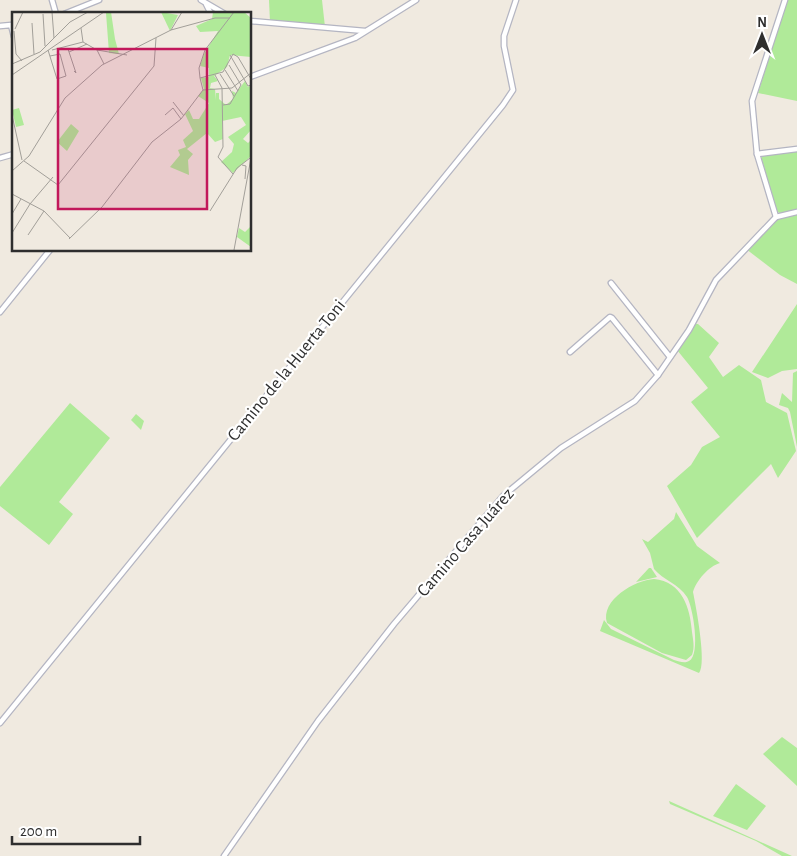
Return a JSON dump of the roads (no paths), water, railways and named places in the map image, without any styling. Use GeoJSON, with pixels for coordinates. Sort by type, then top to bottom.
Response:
{"type":"FeatureCollection","features":[{"type":"Feature","properties":{"kind":"street"},"geometry":{"type":"LineString","coordinates":[[69,12],[99,0]]}},
{"type":"Feature","properties":{"kind":"street"},"geometry":{"type":"LineString","coordinates":[[251,77],[290,63],[302,56],[336,46],[369,31],[416,0]]}},
{"type":"Feature","properties":{"kind":"street","name":"Camino de la Huerta Toni"},"geometry":{"type":"LineString","coordinates":[[0,723],[503,105],[513,90],[504,46],[504,36],[516,0]]}},
{"type":"Feature","properties":{"kind":"street"},"geometry":{"type":"LineString","coordinates":[[785,0],[752,100],[757,154],[776,217],[797,212]]}},
{"type":"Feature","properties":{"kind":"street"},"geometry":{"type":"LineString","coordinates":[[203,2],[220,12]]}},
{"type":"Feature","properties":{"kind":"street"},"geometry":{"type":"LineString","coordinates":[[251,21],[369,31]]}},
{"type":"Feature","properties":{"kind":"street"},"geometry":{"type":"LineString","coordinates":[[0,26],[10,25],[12,31]]}},
{"type":"Feature","properties":{"kind":"street"},"geometry":{"type":"LineString","coordinates":[[757,154],[797,149]]}},
{"type":"Feature","properties":{"kind":"street","name":"Camino Casa Juárez"},"geometry":{"type":"LineString","coordinates":[[224,856],[318,721],[394,624],[503,496],[562,448],[635,401],[658,375],[689,330],[716,280],[776,217]]}},
{"type":"Feature","properties":{"kind":"street"},"geometry":{"type":"LineString","coordinates":[[0,312],[49,251]]}},
{"type":"Feature","properties":{"kind":"street"},"geometry":{"type":"LineString","coordinates":[[611,284],[670,357]]}},
{"type":"Feature","properties":{"kind":"street"},"geometry":{"type":"LineString","coordinates":[[570,352],[610,317],[658,375]]}}]}
